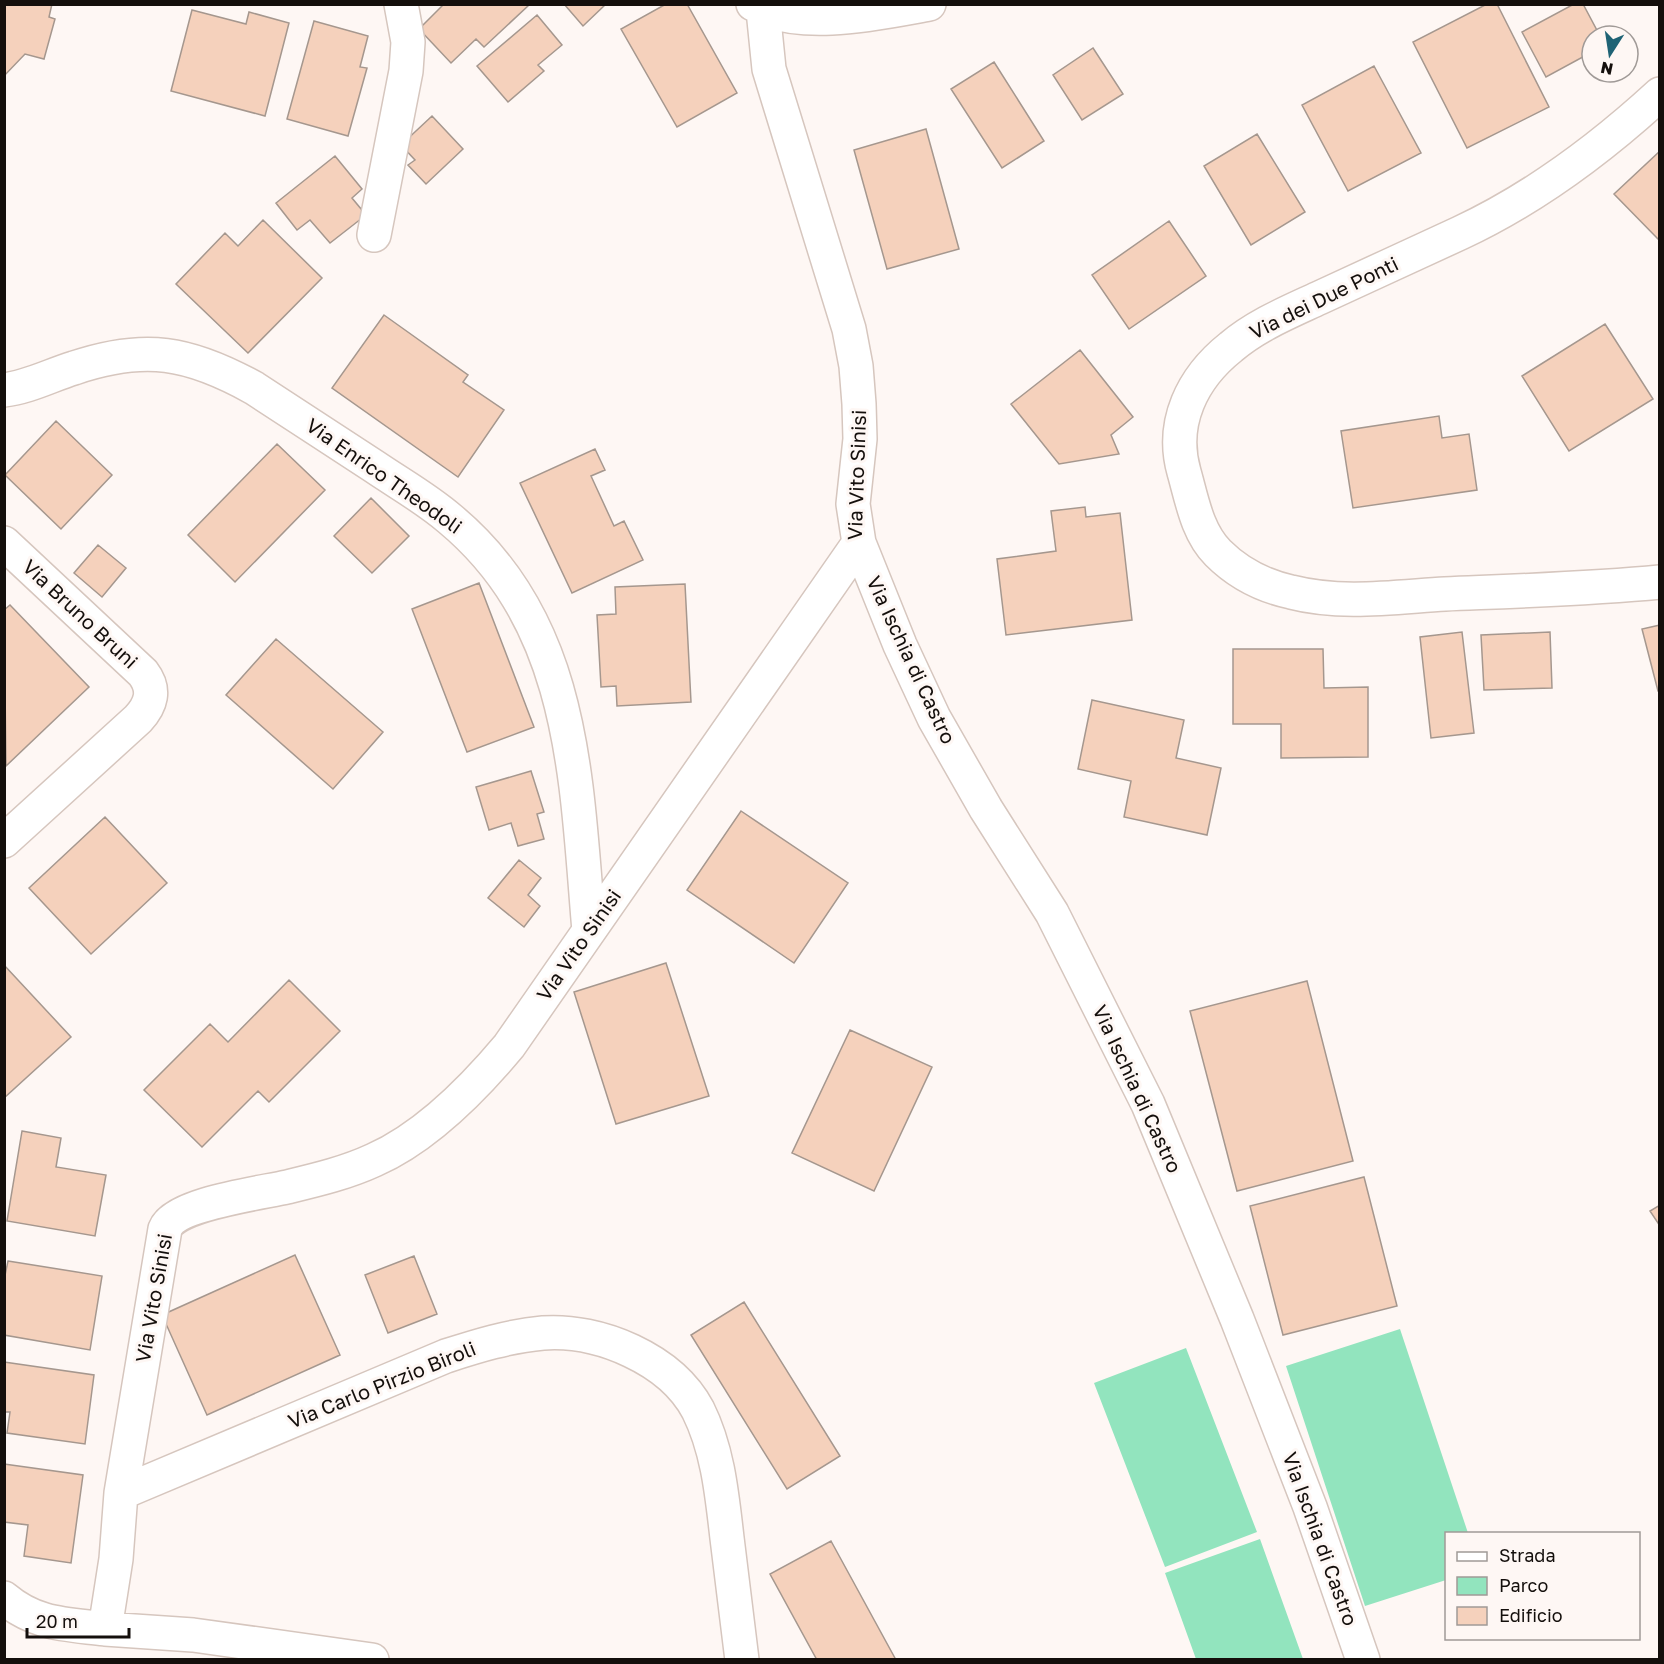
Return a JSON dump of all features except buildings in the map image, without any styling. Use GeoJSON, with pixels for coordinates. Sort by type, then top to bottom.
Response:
{"type":"FeatureCollection","features":[{"type":"Feature","properties":{"kind":"street"},"geometry":{"type":"LineString","coordinates":[[375,235],[406,71],[408,42],[401,4]]}},
{"type":"Feature","properties":{"kind":"street"},"geometry":{"type":"LineString","coordinates":[[758,7],[812,18],[867,15],[929,4]]}},
{"type":"Feature","properties":{"kind":"street","name":"Via Vito Sinisi"},"geometry":{"type":"LineString","coordinates":[[105,1629],[116,1559],[121,1493],[165,1229],[169,1222],[195,1208],[324,1178],[375,1160],[445,1112],[490,1069],[509,1046],[859,543],[853,504],[860,439],[856,366],[849,329],[769,69],[758,7]]}},
{"type":"Feature","properties":{"kind":"street","name":"Via dei Due Ponti"},"geometry":{"type":"LineString","coordinates":[[1659,94],[1599,148],[1530,196],[1464,231],[1267,323],[1234,344],[1207,370],[1195,389],[1185,410],[1178,441],[1199,523],[1209,542],[1226,560],[1247,575],[1292,593],[1347,599],[1659,582]]}},
{"type":"Feature","properties":{"kind":"street","name":"Via Enrico Theodoli"},"geometry":{"type":"LineString","coordinates":[[4,390],[21,387],[81,365],[127,353],[159,354],[185,359],[230,375],[254,388],[429,502],[464,530],[488,554],[523,603],[551,667],[574,766],[589,931]]}},
{"type":"Feature","properties":{"kind":"street","name":"Via Bruno Bruni"},"geometry":{"type":"LineString","coordinates":[[4,543],[143,673],[151,690],[150,702],[138,719],[4,841]]}},
{"type":"Feature","properties":{"kind":"street","name":"Via Ischia di Castro"},"geometry":{"type":"LineString","coordinates":[[859,543],[900,645],[934,718],[986,808],[1052,913],[1148,1104],[1310,1507],[1364,1659]]}},
{"type":"Feature","properties":{"kind":"street","name":"Via Carlo Pirzio Biroli"},"geometry":{"type":"LineString","coordinates":[[121,1493],[446,1356],[478,1346],[544,1333],[602,1341],[643,1357],[667,1374],[692,1400],[703,1422],[721,1486],[742,1659]]}},
{"type":"Feature","properties":{"kind":"street"},"geometry":{"type":"LineString","coordinates":[[4,1598],[30,1617],[69,1626],[105,1629],[234,1650],[372,1659]]}},
{"type":"Feature","properties":{"kind":"green space"},"geometry":{"type":"Polygon","coordinates":[[[1400,1329],[1468,1532],[1445,1532],[1445,1580],[1365,1606],[1286,1366],[1400,1329]]]}},
{"type":"Feature","properties":{"kind":"green space"},"geometry":{"type":"Polygon","coordinates":[[[1186,1348],[1257,1532],[1165,1567],[1094,1383],[1186,1348]]]}},
{"type":"Feature","properties":{"kind":"green space"},"geometry":{"type":"Polygon","coordinates":[[[1260,1539],[1303,1659],[1196,1659],[1165,1573],[1260,1539]]]}}]}
